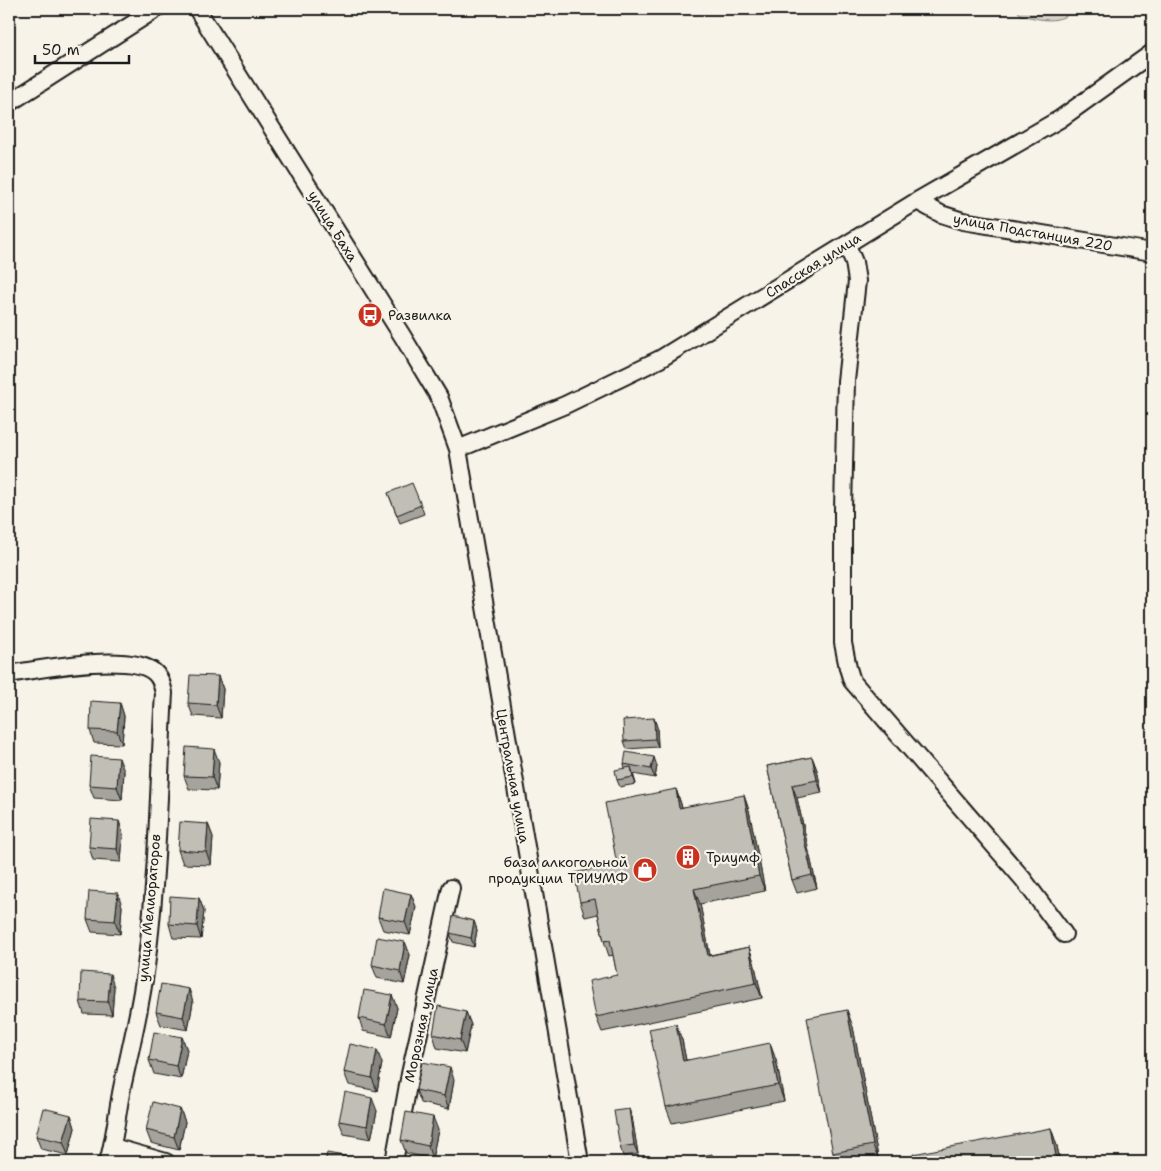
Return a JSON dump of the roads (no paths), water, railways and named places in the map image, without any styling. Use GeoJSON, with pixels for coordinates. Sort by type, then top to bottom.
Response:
{"type":"FeatureCollection","features":[{"type":"Feature","properties":{"kind":"street"},"geometry":{"type":"LineString","coordinates":[[9,103],[156,9]]}},
{"type":"Feature","properties":{"kind":"street","name":"улица Баха"},"geometry":{"type":"LineString","coordinates":[[197,9],[403,336],[439,397],[458,449]]}},
{"type":"Feature","properties":{"kind":"street","name":"Спасская улица"},"geometry":{"type":"LineString","coordinates":[[458,449],[565,405],[660,359],[917,201],[1060,118],[1152,53]]}},
{"type":"Feature","properties":{"kind":"street","name":"улица Подстанция 220"},"geometry":{"type":"LineString","coordinates":[[917,201],[941,214],[962,221],[1152,252]]}},
{"type":"Feature","properties":{"kind":"street"},"geometry":{"type":"LineString","coordinates":[[847,245],[854,262],[857,281],[846,381],[843,509],[843,643],[848,668],[852,680],[1016,872],[1064,934]]}},
{"type":"Feature","properties":{"kind":"street","name":"Центральная улица"},"geometry":{"type":"LineString","coordinates":[[458,449],[580,1162]]}},
{"type":"Feature","properties":{"kind":"street","name":"улица Мелиораторов"},"geometry":{"type":"LineString","coordinates":[[9,674],[88,663],[119,663],[141,666],[154,672],[162,681],[164,693],[148,951],[111,1154]]}},
{"type":"Feature","properties":{"kind":"street","name":"Морозная улица"},"geometry":{"type":"LineString","coordinates":[[394,1162],[410,1074],[451,888]]}},
{"type":"Feature","properties":{"kind":"street"},"geometry":{"type":"LineString","coordinates":[[111,1154],[166,1162]]}},
{"type":"Feature","properties":{"kind":"place","name":"Развилка"},"geometry":{"type":"Point","coordinates":[370,315]}},
{"type":"Feature","properties":{"kind":"place","name":"Триумф"},"geometry":{"type":"Point","coordinates":[688,857]}},
{"type":"Feature","properties":{"kind":"place","name":"база алкогольной продукции ТРИУМФ"},"geometry":{"type":"Point","coordinates":[645,870]}}]}
